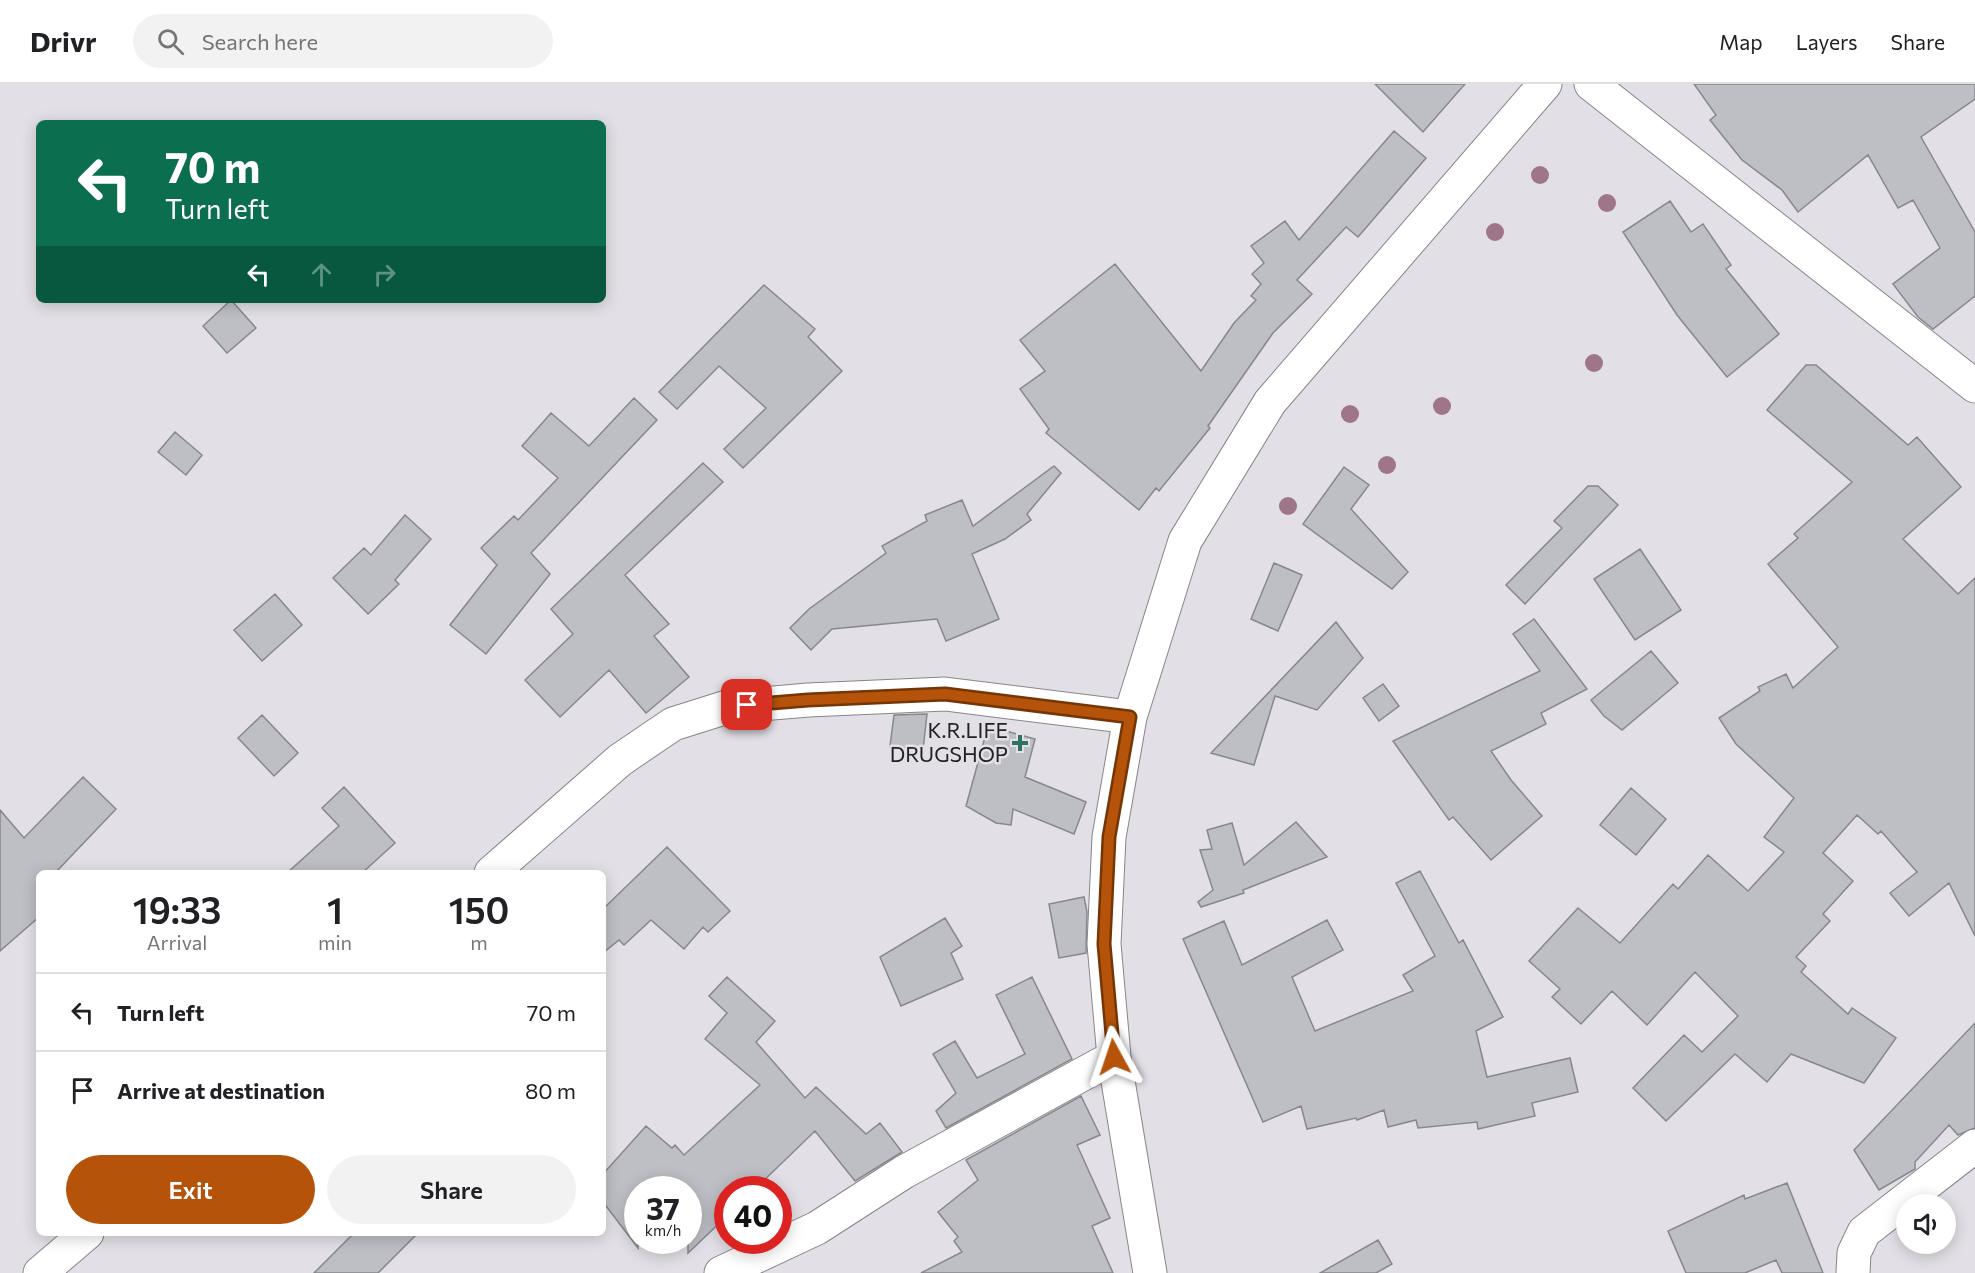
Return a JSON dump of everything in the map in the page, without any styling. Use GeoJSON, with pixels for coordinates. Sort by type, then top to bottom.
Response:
{"type":"FeatureCollection","features":[{"type":"Feature","properties":{"kind":"street"},"geometry":{"type":"LineString","coordinates":[[1150,1273],[1114,1057],[1104,944],[1109,837],[1130,717],[1185,541],[1270,402],[1545,84]]}},
{"type":"Feature","properties":{"kind":"street"},"geometry":{"type":"LineString","coordinates":[[1591,84],[1975,386]]}},
{"type":"Feature","properties":{"kind":"street"},"geometry":{"type":"LineString","coordinates":[[494,870],[629,754],[673,724],[727,706],[945,694],[1130,717]]}},
{"type":"Feature","properties":{"kind":"street"},"geometry":{"type":"LineString","coordinates":[[721,1273],[817,1228],[904,1172],[1114,1057]]}},
{"type":"Feature","properties":{"kind":"street"},"geometry":{"type":"LineString","coordinates":[[1852,1273],[1854,1254],[1864,1232],[1975,1146]]}},
{"type":"Feature","properties":{"kind":"street"},"geometry":{"type":"LineString","coordinates":[[40,1273],[83,1236]]}},
{"type":"Feature","properties":{"kind":"building"},"geometry":{"type":"Polygon","coordinates":[[[1375,84],[1465,84],[1423,132],[1375,84]]]}},
{"type":"Feature","properties":{"kind":"building"},"geometry":{"type":"Polygon","coordinates":[[[1694,84],[1975,84],[1975,99],[1921,137],[1975,232],[1975,296],[1933,329],[1918,317],[1893,284],[1940,248],[1913,200],[1898,208],[1868,155],[1798,212],[1782,190],[1742,160],[1710,120],[1716,115],[1694,84]]]}},
{"type":"Feature","properties":{"kind":"building"},"geometry":{"type":"Polygon","coordinates":[[[1394,131],[1426,158],[1358,237],[1346,227],[1297,280],[1312,294],[1273,333],[1208,426],[1210,428],[1159,491],[1156,488],[1139,510],[1046,433],[1049,429],[1020,389],[1045,371],[1020,340],[1115,264],[1201,371],[1234,323],[1256,300],[1251,296],[1261,284],[1252,274],[1264,263],[1251,246],[1285,221],[1299,240],[1394,131]]]}},
{"type":"Feature","properties":{"kind":"building"},"geometry":{"type":"Polygon","coordinates":[[[1670,201],[1691,232],[1703,224],[1731,265],[1726,269],[1779,334],[1727,377],[1677,315],[1623,232],[1670,201]]]}},
{"type":"Feature","properties":{"kind":"building"},"geometry":{"type":"Polygon","coordinates":[[[764,285],[815,329],[808,337],[842,371],[743,468],[724,449],[766,408],[719,366],[677,409],[659,392],[764,285]]]}},
{"type":"Feature","properties":{"kind":"building"},"geometry":{"type":"Polygon","coordinates":[[[228,303],[234,303],[256,328],[227,353],[203,326],[228,303]]]}},
{"type":"Feature","properties":{"kind":"building"},"geometry":{"type":"Polygon","coordinates":[[[1806,365],[1816,365],[1908,445],[1917,437],[1961,487],[1903,539],[1958,594],[1975,578],[1975,936],[1949,883],[1909,916],[1890,893],[1917,872],[1881,831],[1878,834],[1857,815],[1823,853],[1853,881],[1823,914],[1830,921],[1796,957],[1806,966],[1801,972],[1848,1014],[1852,1008],[1896,1038],[1864,1083],[1791,1054],[1767,1082],[1735,1054],[1666,1121],[1633,1088],[1684,1035],[1702,1052],[1738,1016],[1695,972],[1647,1025],[1612,991],[1581,1024],[1552,997],[1560,989],[1529,961],[1578,908],[1620,943],[1673,884],[1678,889],[1708,855],[1748,891],[1784,852],[1764,837],[1794,798],[1736,744],[1719,718],[1760,691],[1758,687],[1786,674],[1793,688],[1838,647],[1768,564],[1798,538],[1794,534],[1852,482],[1767,410],[1806,365]]]}},
{"type":"Feature","properties":{"kind":"building"},"geometry":{"type":"Polygon","coordinates":[[[634,398],[657,420],[531,553],[550,574],[486,654],[450,625],[497,565],[481,548],[514,516],[518,520],[558,478],[522,446],[551,413],[589,446],[634,398]]]}},
{"type":"Feature","properties":{"kind":"building"},"geometry":{"type":"Polygon","coordinates":[[[175,432],[202,455],[186,475],[158,452],[175,432]]]}},
{"type":"Feature","properties":{"kind":"building"},"geometry":{"type":"Polygon","coordinates":[[[703,463],[723,482],[625,575],[669,624],[654,636],[689,677],[646,713],[609,670],[560,717],[525,680],[573,634],[551,609],[703,463]]]}},
{"type":"Feature","properties":{"kind":"building"},"geometry":{"type":"Polygon","coordinates":[[[1054,466],[1061,473],[1027,514],[1031,520],[1005,539],[972,554],[999,619],[946,641],[937,619],[832,629],[811,650],[790,628],[809,609],[886,553],[882,546],[927,521],[925,515],[962,500],[973,526],[1054,466]]]}},
{"type":"Feature","properties":{"kind":"building"},"geometry":{"type":"Polygon","coordinates":[[[1344,467],[1369,485],[1351,509],[1408,572],[1392,589],[1303,524],[1344,467]]]}},
{"type":"Feature","properties":{"kind":"building"},"geometry":{"type":"Polygon","coordinates":[[[1588,486],[1598,486],[1618,505],[1525,604],[1506,585],[1562,528],[1554,521],[1588,486]]]}},
{"type":"Feature","properties":{"kind":"building"},"geometry":{"type":"Polygon","coordinates":[[[405,515],[431,539],[395,580],[399,584],[368,614],[333,578],[364,548],[371,555],[405,515]]]}},
{"type":"Feature","properties":{"kind":"building"},"geometry":{"type":"Polygon","coordinates":[[[1640,549],[1681,610],[1635,640],[1594,579],[1640,549]]]}},
{"type":"Feature","properties":{"kind":"building"},"geometry":{"type":"Polygon","coordinates":[[[1274,563],[1302,575],[1278,631],[1251,619],[1274,563]]]}},
{"type":"Feature","properties":{"kind":"building"},"geometry":{"type":"Polygon","coordinates":[[[275,594],[302,625],[262,661],[234,630],[275,594]]]}},
{"type":"Feature","properties":{"kind":"building"},"geometry":{"type":"Polygon","coordinates":[[[1534,619],[1587,689],[1541,713],[1546,724],[1491,751],[1511,780],[1542,816],[1491,860],[1453,817],[1449,820],[1393,741],[1540,671],[1513,634],[1534,619]]]}},
{"type":"Feature","properties":{"kind":"building"},"geometry":{"type":"Polygon","coordinates":[[[1336,622],[1363,658],[1317,710],[1275,696],[1254,765],[1211,753],[1336,622]]]}},
{"type":"Feature","properties":{"kind":"building"},"geometry":{"type":"Polygon","coordinates":[[[1651,651],[1678,683],[1622,730],[1604,716],[1591,700],[1651,651]]]}},
{"type":"Feature","properties":{"kind":"building"},"geometry":{"type":"Polygon","coordinates":[[[1383,684],[1399,706],[1379,721],[1363,698],[1383,684]]]}},
{"type":"Feature","properties":{"kind":"building"},"geometry":{"type":"Polygon","coordinates":[[[927,714],[923,750],[890,746],[894,715],[927,714]]]}},
{"type":"Feature","properties":{"kind":"building"},"geometry":{"type":"Polygon","coordinates":[[[262,715],[298,753],[274,776],[238,738],[262,715]]]}},
{"type":"Feature","properties":{"kind":"building"},"geometry":{"type":"Polygon","coordinates":[[[988,726],[1035,739],[1025,777],[1086,802],[1074,834],[1013,809],[1011,825],[996,823],[966,806],[988,726]]]}},
{"type":"Feature","properties":{"kind":"building"},"geometry":{"type":"Polygon","coordinates":[[[83,777],[116,809],[58,870],[36,870],[36,920],[0,951],[0,810],[24,838],[83,777]]]}},
{"type":"Feature","properties":{"kind":"building"},"geometry":{"type":"Polygon","coordinates":[[[344,787],[395,843],[365,870],[290,870],[339,826],[322,808],[344,787]]]}},
{"type":"Feature","properties":{"kind":"building"},"geometry":{"type":"Polygon","coordinates":[[[1631,788],[1666,819],[1636,855],[1600,825],[1631,788]]]}},
{"type":"Feature","properties":{"kind":"building"},"geometry":{"type":"Polygon","coordinates":[[[1296,822],[1327,857],[1243,890],[1244,893],[1201,907],[1198,902],[1213,890],[1200,850],[1212,849],[1207,830],[1232,823],[1244,865],[1296,822]]]}},
{"type":"Feature","properties":{"kind":"building"},"geometry":{"type":"Polygon","coordinates":[[[667,847],[730,911],[708,932],[703,927],[684,949],[651,920],[624,945],[619,940],[606,951],[606,906],[667,847]]]}},
{"type":"Feature","properties":{"kind":"building"},"geometry":{"type":"Polygon","coordinates":[[[1420,871],[1459,943],[1463,940],[1503,1017],[1476,1031],[1487,1077],[1570,1058],[1578,1092],[1532,1103],[1535,1116],[1478,1129],[1477,1122],[1418,1128],[1416,1120],[1388,1127],[1384,1110],[1357,1120],[1356,1118],[1307,1129],[1301,1106],[1263,1122],[1183,939],[1224,921],[1242,965],[1327,920],[1343,950],[1292,977],[1315,1031],[1413,991],[1403,975],[1435,956],[1396,883],[1420,871]]]}},
{"type":"Feature","properties":{"kind":"building"},"geometry":{"type":"Polygon","coordinates":[[[1084,897],[1087,912],[1086,953],[1059,958],[1049,904],[1084,897]]]}},
{"type":"Feature","properties":{"kind":"building"},"geometry":{"type":"Polygon","coordinates":[[[945,918],[962,946],[951,953],[963,979],[901,1006],[880,957],[945,918]]]}},
{"type":"Feature","properties":{"kind":"building"},"geometry":{"type":"Polygon","coordinates":[[[727,977],[775,1021],[756,1042],[805,1098],[816,1087],[866,1134],[880,1123],[902,1152],[855,1181],[815,1131],[768,1176],[714,1176],[714,1228],[702,1240],[702,1176],[624,1176],[624,1230],[606,1206],[606,1171],[646,1126],[672,1148],[675,1145],[684,1155],[760,1085],[705,1039],[727,1013],[709,996],[727,977]]]}},
{"type":"Feature","properties":{"kind":"building"},"geometry":{"type":"Polygon","coordinates":[[[1032,977],[1072,1059],[946,1128],[936,1111],[956,1093],[933,1054],[955,1041],[977,1078],[1025,1054],[996,995],[1032,977]]]}},
{"type":"Feature","properties":{"kind":"building"},"geometry":{"type":"Polygon","coordinates":[[[1975,1023],[1975,1128],[1958,1135],[1949,1125],[1915,1162],[1915,1169],[1879,1190],[1854,1150],[1975,1023]]]}},
{"type":"Feature","properties":{"kind":"building"},"geometry":{"type":"Polygon","coordinates":[[[1081,1096],[1100,1135],[1077,1145],[1110,1218],[1092,1226],[1113,1273],[921,1273],[962,1252],[954,1241],[958,1237],[938,1212],[978,1180],[966,1160],[1081,1096]]]}},
{"type":"Feature","properties":{"kind":"building"},"geometry":{"type":"Polygon","coordinates":[[[1787,1183],[1823,1273],[1782,1273],[1776,1260],[1745,1273],[1686,1273],[1668,1231],[1744,1195],[1745,1199],[1787,1183]]]}},
{"type":"Feature","properties":{"kind":"building"},"geometry":{"type":"Polygon","coordinates":[[[351,1236],[415,1236],[378,1273],[314,1273],[351,1236]]]}},
{"type":"Feature","properties":{"kind":"building"},"geometry":{"type":"Polygon","coordinates":[[[1378,1240],[1392,1264],[1376,1273],[1320,1273],[1378,1240]]]}},
{"type":"Feature","properties":{"kind":"place","name":"K.R.LIFE DRUGSHOP"},"geometry":{"type":"Point","coordinates":[1020,743]}},
{"type":"Feature","properties":{"kind":"route"},"geometry":{"type":"LineString","coordinates":[[747,705],[945,694],[1130,717],[1109,837],[1104,944],[1114,1057]]}}]}
